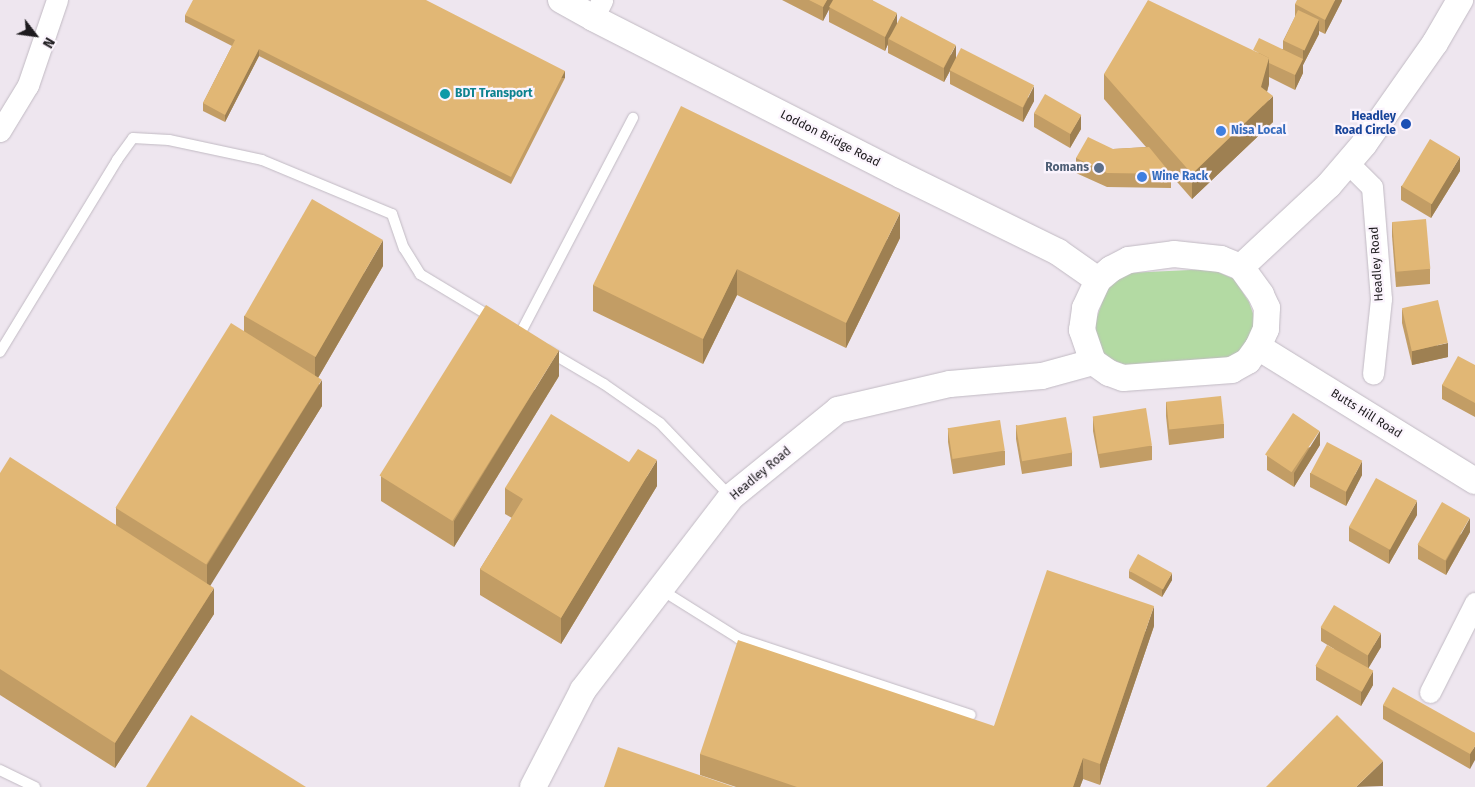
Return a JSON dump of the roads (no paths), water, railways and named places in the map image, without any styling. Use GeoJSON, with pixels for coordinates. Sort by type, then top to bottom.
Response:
{"type":"FeatureCollection","features":[{"type":"Feature","properties":{"kind":"street"},"geometry":{"type":"LineString","coordinates":[[0,131],[28,84],[57,0]]}},
{"type":"Feature","properties":{"kind":"street","name":"Loddon Bridge Road"},"geometry":{"type":"LineString","coordinates":[[561,0],[597,9],[1058,252],[1098,280]]}},
{"type":"Feature","properties":{"kind":"street"},"geometry":{"type":"LineString","coordinates":[[1241,267],[1329,185],[1348,163],[1435,43],[1460,0]]}},
{"type":"Feature","properties":{"kind":"street","name":"Headley Road"},"geometry":{"type":"LineString","coordinates":[[1348,163],[1372,187],[1381,299],[1373,374]]}},
{"type":"Feature","properties":{"kind":"street"},"geometry":{"type":"LineString","coordinates":[[1174,254],[1221,259],[1241,267],[1261,295],[1266,308],[1266,329],[1258,347],[1248,361],[1232,370],[1123,378],[1109,373],[1093,362],[1082,330],[1085,308],[1098,280],[1111,269],[1129,260],[1174,254]]}},
{"type":"Feature","properties":{"kind":"street","name":"Butts Hill Road"},"geometry":{"type":"LineString","coordinates":[[1258,347],[1475,481]]}},
{"type":"Feature","properties":{"kind":"street","name":"Headley Road"},"geometry":{"type":"LineString","coordinates":[[533,787],[583,690],[732,497],[838,410],[950,384],[1042,376],[1093,362]]}},
{"type":"Feature","properties":{"kind":"street"},"geometry":{"type":"LineString","coordinates":[[1430,692],[1475,603]]}},
{"type":"Feature","properties":{"kind":"lane"},"geometry":{"type":"LineString","coordinates":[[520,334],[633,118]]}},
{"type":"Feature","properties":{"kind":"lane"},"geometry":{"type":"LineString","coordinates":[[0,352],[117,160],[134,138],[169,140],[262,160],[392,214],[404,248],[420,274],[604,384],[660,423],[732,497]]}},
{"type":"Feature","properties":{"kind":"lane"},"geometry":{"type":"LineString","coordinates":[[660,588],[738,638],[971,715]]}},
{"type":"Feature","properties":{"kind":"lane"},"geometry":{"type":"LineString","coordinates":[[0,770],[35,787]]}},
{"type":"Feature","properties":{"kind":"place","name":"BDT Transport"},"geometry":{"type":"Point","coordinates":[445,94]}},
{"type":"Feature","properties":{"kind":"place","name":"Headley Road Circle"},"geometry":{"type":"Point","coordinates":[1406,124]}},
{"type":"Feature","properties":{"kind":"place","name":"Nisa Local"},"geometry":{"type":"Point","coordinates":[1221,131]}},
{"type":"Feature","properties":{"kind":"place","name":"Romans"},"geometry":{"type":"Point","coordinates":[1099,168]}},
{"type":"Feature","properties":{"kind":"place","name":"Wine Rack"},"geometry":{"type":"Point","coordinates":[1142,177]}}]}
